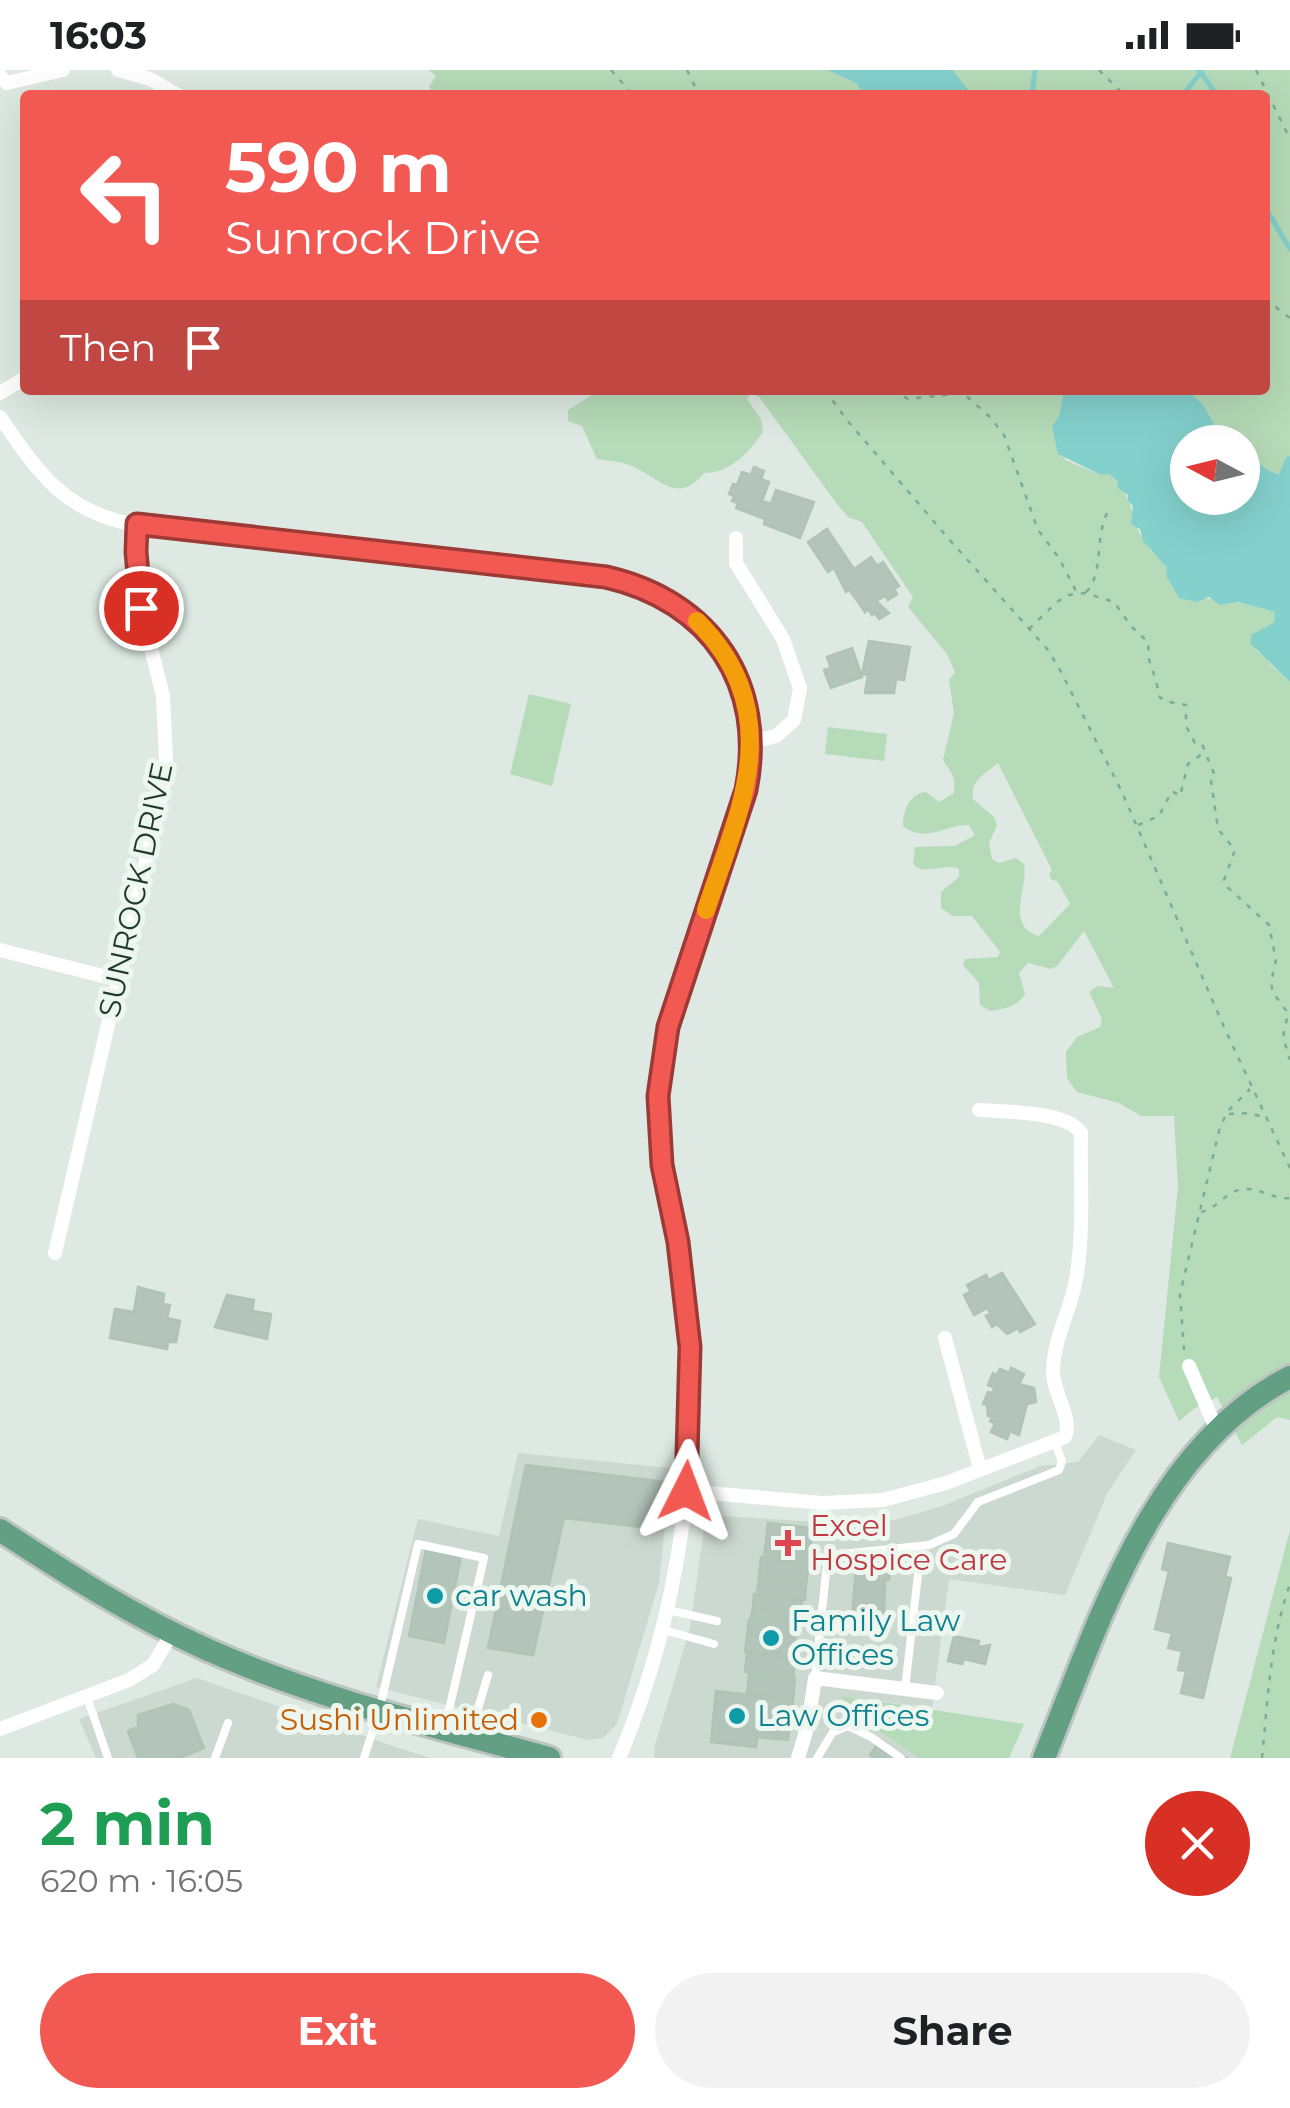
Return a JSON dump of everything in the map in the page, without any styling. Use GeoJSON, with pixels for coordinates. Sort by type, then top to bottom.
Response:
{"type":"FeatureCollection","features":[{"type":"Feature","properties":{"kind":"main road"},"geometry":{"type":"LineString","coordinates":[[1044,1758],[1138,1540],[1177,1475],[1216,1428],[1241,1406],[1290,1377]]}},
{"type":"Feature","properties":{"kind":"main road"},"geometry":{"type":"LineString","coordinates":[[0,1530],[70,1577],[172,1633],[273,1676],[379,1711],[549,1758]]}},
{"type":"Feature","properties":{"kind":"street"},"geometry":{"type":"LineString","coordinates":[[0,98],[4,80],[63,70]]}},
{"type":"Feature","properties":{"kind":"street"},"geometry":{"type":"LineString","coordinates":[[118,70],[150,79],[169,90]]}},
{"type":"Feature","properties":{"kind":"street"},"geometry":{"type":"LineString","coordinates":[[0,417],[41,474],[64,496],[92,512],[137,524],[629,582],[673,602],[692,616],[735,673],[744,695],[752,742],[746,790],[674,1005],[660,1078],[658,1130],[678,1242],[690,1347],[686,1491],[664,1630],[651,1677],[619,1758]]}},
{"type":"Feature","properties":{"kind":"street","name":"SUNROCK DRIVE"},"geometry":{"type":"LineString","coordinates":[[56,1253],[162,792],[166,760],[163,696],[137,580],[137,524]]}},
{"type":"Feature","properties":{"kind":"street"},"geometry":{"type":"LineString","coordinates":[[736,538],[736,563],[783,639],[800,688],[794,720],[776,736],[752,742]]}},
{"type":"Feature","properties":{"kind":"street"},"geometry":{"type":"LineString","coordinates":[[0,950],[118,980]]}},
{"type":"Feature","properties":{"kind":"street"},"geometry":{"type":"LineString","coordinates":[[686,1491],[861,1503],[906,1496],[1065,1437],[1068,1431],[1054,1390],[1053,1373],[1056,1345],[1078,1274],[1081,1133],[1061,1118],[980,1110]]}},
{"type":"Feature","properties":{"kind":"street"},"geometry":{"type":"LineString","coordinates":[[944,1338],[980,1469]]}},
{"type":"Feature","properties":{"kind":"street"},"geometry":{"type":"LineString","coordinates":[[1189,1366],[1216,1428]]}},
{"type":"Feature","properties":{"kind":"street"},"geometry":{"type":"LineString","coordinates":[[0,1729],[129,1680],[153,1666],[172,1633]]}},
{"type":"Feature","properties":{"kind":"street"},"geometry":{"type":"LineString","coordinates":[[798,1758],[808,1725],[814,1678],[938,1693]]}},
{"type":"Feature","properties":{"kind":"lane"},"geometry":{"type":"LineString","coordinates":[[814,1678],[830,1556],[841,1552],[920,1548],[954,1534],[978,1502],[1059,1470],[1062,1461],[1055,1442]]}},
{"type":"Feature","properties":{"kind":"lane"},"geometry":{"type":"LineString","coordinates":[[364,1758],[379,1711],[418,1544],[484,1558],[444,1728]]}},
{"type":"Feature","properties":{"kind":"lane"},"geometry":{"type":"LineString","coordinates":[[905,1689],[920,1548]]}},
{"type":"Feature","properties":{"kind":"lane"},"geometry":{"type":"LineString","coordinates":[[668,1610],[718,1621]]}},
{"type":"Feature","properties":{"kind":"lane"},"geometry":{"type":"LineString","coordinates":[[664,1630],[714,1644]]}},
{"type":"Feature","properties":{"kind":"lane"},"geometry":{"type":"LineString","coordinates":[[470,1736],[488,1674]]}},
{"type":"Feature","properties":{"kind":"lane"},"geometry":{"type":"LineString","coordinates":[[87,1697],[108,1758]]}},
{"type":"Feature","properties":{"kind":"lane"},"geometry":{"type":"LineString","coordinates":[[215,1758],[228,1723]]}},
{"type":"Feature","properties":{"kind":"lane"},"geometry":{"type":"LineString","coordinates":[[817,1758],[834,1732],[848,1726],[901,1758]]}},
{"type":"Feature","properties":{"kind":"path"},"geometry":{"type":"LineString","coordinates":[[611,70],[629,90]]}},
{"type":"Feature","properties":{"kind":"path"},"geometry":{"type":"LineString","coordinates":[[1099,70],[1118,90]]}},
{"type":"Feature","properties":{"kind":"path"},"geometry":{"type":"LineString","coordinates":[[1270,98],[1290,139]]}},
{"type":"Feature","properties":{"kind":"path"},"geometry":{"type":"LineString","coordinates":[[1270,303],[1290,318]]}},
{"type":"Feature","properties":{"kind":"path"},"geometry":{"type":"LineString","coordinates":[[829,395],[846,419],[1048,650],[1078,702],[1136,826],[1290,1168]]}},
{"type":"Feature","properties":{"kind":"path"},"geometry":{"type":"LineString","coordinates":[[901,395],[908,399],[945,395]]}},
{"type":"Feature","properties":{"kind":"path"},"geometry":{"type":"LineString","coordinates":[[966,395],[1004,436],[1038,530],[1059,558],[1076,593]]}},
{"type":"Feature","properties":{"kind":"path"},"geometry":{"type":"LineString","coordinates":[[1085,593],[1098,574],[1098,535],[1110,507]]}},
{"type":"Feature","properties":{"kind":"path"},"geometry":{"type":"LineString","coordinates":[[1029,628],[1057,602],[1085,593],[1114,602],[1149,643],[1149,668],[1158,679],[1158,695],[1164,701],[1186,705],[1186,726],[1196,743],[1207,750],[1215,776],[1211,781],[1215,820],[1235,850],[1224,880],[1226,885],[1269,924],[1276,960],[1271,982],[1273,994],[1288,1013],[1283,1037],[1290,1060]]}},
{"type":"Feature","properties":{"kind":"path"},"geometry":{"type":"LineString","coordinates":[[1136,826],[1158,816],[1172,791],[1180,796],[1188,764],[1207,750]]}},
{"type":"Feature","properties":{"kind":"path"},"geometry":{"type":"LineString","coordinates":[[1189,1366],[1180,1324],[1180,1294],[1220,1127],[1252,1088]]}},
{"type":"Feature","properties":{"kind":"path"},"geometry":{"type":"LineString","coordinates":[[1226,1115],[1250,1113],[1267,1118]]}},
{"type":"Feature","properties":{"kind":"path"},"geometry":{"type":"LineString","coordinates":[[1200,1212],[1242,1189],[1290,1198]]}},
{"type":"Feature","properties":{"kind":"path"},"geometry":{"type":"LineString","coordinates":[[1262,1758],[1268,1674],[1277,1621],[1290,1584]]}},
{"type":"Feature","properties":{"kind":"shaded area"},"geometry":{"type":"Polygon","coordinates":[[[1099,1435],[1136,1450],[1107,1494],[1065,1595],[949,1579],[932,1708],[844,1696],[843,1707],[919,1758],[654,1758],[690,1628],[706,1515],[870,1524],[899,1519],[945,1505],[1040,1466],[1078,1462],[1099,1435]]]}},
{"type":"Feature","properties":{"kind":"shaded area"},"geometry":{"type":"Polygon","coordinates":[[[518,1453],[671,1468],[659,1583],[617,1724],[603,1738],[588,1740],[376,1687],[418,1519],[499,1536],[518,1453]]]}},
{"type":"Feature","properties":{"kind":"shaded area"},"geometry":{"type":"Polygon","coordinates":[[[197,1678],[431,1758],[96,1758],[79,1719],[197,1678]]]}},
{"type":"Feature","properties":{"kind":"green space"},"geometry":{"type":"Polygon","coordinates":[[[429,70],[827,70],[856,83],[861,90],[431,90],[436,76],[429,70]]]}},
{"type":"Feature","properties":{"kind":"green space"},"geometry":{"type":"Polygon","coordinates":[[[953,70],[1290,70],[1290,456],[1279,474],[1260,464],[1260,425],[1215,425],[1193,395],[1270,395],[1270,90],[968,90],[953,70]]]}},
{"type":"Feature","properties":{"kind":"green space"},"geometry":{"type":"Polygon","coordinates":[[[592,395],[750,395],[747,399],[761,419],[763,432],[738,460],[723,469],[704,473],[685,488],[676,488],[625,464],[597,459],[582,426],[568,421],[568,410],[592,395]]]}},
{"type":"Feature","properties":{"kind":"green space"},"geometry":{"type":"Polygon","coordinates":[[[755,395],[1063,395],[1059,416],[1065,460],[1101,475],[1109,474],[1118,484],[1129,501],[1140,535],[1167,568],[1166,576],[1179,598],[1228,601],[1276,612],[1274,622],[1251,635],[1257,652],[1266,656],[1290,682],[1290,1420],[1277,1417],[1242,1445],[1217,1397],[1179,1421],[1159,1377],[1178,1186],[1174,1116],[1141,1116],[1119,1103],[1077,1092],[1067,1078],[1066,1052],[1077,1037],[1100,1027],[1102,1019],[1089,992],[1098,986],[1114,988],[1084,931],[1057,966],[1051,969],[1028,963],[1019,973],[1025,994],[1018,1002],[990,1011],[980,1005],[979,983],[963,965],[965,959],[998,957],[1000,952],[972,916],[953,916],[941,908],[941,892],[959,877],[959,869],[923,869],[913,864],[915,847],[955,846],[975,835],[969,825],[928,833],[903,826],[906,809],[915,796],[926,792],[939,802],[954,793],[954,778],[943,760],[954,713],[949,680],[955,672],[947,654],[908,607],[913,597],[862,522],[848,517],[837,504],[755,395]],[[998,763],[976,782],[973,799],[994,817],[997,825],[989,843],[992,859],[999,863],[1016,858],[1024,864],[1020,915],[1029,931],[1039,936],[1070,904],[1049,874],[1052,870],[998,763]]]}},
{"type":"Feature","properties":{"kind":"green space"},"geometry":{"type":"Polygon","coordinates":[[[529,694],[571,704],[552,786],[510,774],[529,694]]]}},
{"type":"Feature","properties":{"kind":"green space"},"geometry":{"type":"Polygon","coordinates":[[[828,727],[887,734],[884,761],[825,754],[828,727]]]}},
{"type":"Feature","properties":{"kind":"green space"},"geometry":{"type":"Polygon","coordinates":[[[1290,1530],[1290,1758],[1230,1758],[1290,1530]]]}},
{"type":"Feature","properties":{"kind":"green space"},"geometry":{"type":"Polygon","coordinates":[[[844,1696],[1024,1724],[1009,1758],[919,1758],[842,1706],[844,1696]]]}},
{"type":"Feature","properties":{"kind":"water"},"geometry":{"type":"Polygon","coordinates":[[[827,70],[953,70],[968,90],[861,90],[856,83],[827,70]]]}},
{"type":"Feature","properties":{"kind":"water"},"geometry":{"type":"Polygon","coordinates":[[[1063,395],[1193,395],[1215,425],[1170,425],[1170,515],[1260,515],[1260,464],[1279,474],[1290,456],[1290,682],[1251,644],[1251,635],[1274,622],[1275,612],[1238,602],[1219,605],[1209,597],[1197,602],[1179,598],[1166,576],[1167,568],[1143,541],[1140,529],[1131,524],[1133,506],[1128,495],[1109,474],[1101,475],[1058,454],[1052,426],[1059,416],[1063,395]]]}},
{"type":"Feature","properties":{"kind":"building"},"geometry":{"type":"Polygon","coordinates":[[[754,467],[764,471],[761,479],[769,482],[762,501],[771,504],[776,490],[814,502],[800,538],[736,508],[738,503],[729,494],[733,484],[737,485],[742,472],[751,475],[754,467]]]}},
{"type":"Feature","properties":{"kind":"building"},"geometry":{"type":"Polygon","coordinates":[[[827,529],[854,569],[871,557],[877,566],[883,562],[899,586],[894,589],[897,594],[888,600],[885,596],[876,601],[889,613],[879,619],[868,609],[865,612],[849,589],[846,592],[834,568],[828,572],[808,542],[827,529]]]}},
{"type":"Feature","properties":{"kind":"building"},"geometry":{"type":"Polygon","coordinates":[[[869,641],[910,647],[904,680],[896,679],[894,693],[865,693],[868,675],[862,674],[869,641]]]}},
{"type":"Feature","properties":{"kind":"building"},"geometry":{"type":"Polygon","coordinates":[[[852,648],[862,677],[831,688],[824,670],[831,668],[827,657],[852,648]]]}},
{"type":"Feature","properties":{"kind":"building"},"geometry":{"type":"Polygon","coordinates":[[[1002,1273],[1035,1324],[1020,1332],[1018,1328],[1007,1334],[997,1324],[992,1327],[986,1316],[991,1314],[987,1308],[974,1315],[964,1295],[971,1292],[967,1285],[986,1275],[989,1280],[1002,1273]]]}},
{"type":"Feature","properties":{"kind":"building"},"geometry":{"type":"Polygon","coordinates":[[[138,1287],[164,1294],[163,1304],[170,1305],[167,1318],[180,1321],[176,1342],[168,1342],[167,1349],[110,1338],[115,1309],[134,1312],[138,1287]]]}},
{"type":"Feature","properties":{"kind":"building"},"geometry":{"type":"Polygon","coordinates":[[[227,1295],[254,1300],[252,1311],[271,1314],[267,1339],[215,1327],[227,1295]]]}},
{"type":"Feature","properties":{"kind":"building"},"geometry":{"type":"Polygon","coordinates":[[[1011,1368],[1024,1374],[1019,1384],[1034,1388],[1036,1402],[1027,1404],[1019,1435],[1010,1431],[1007,1439],[991,1432],[993,1415],[988,1416],[987,1405],[983,1404],[988,1392],[995,1388],[988,1385],[993,1373],[997,1375],[1000,1369],[1009,1373],[1011,1368]]]}},
{"type":"Feature","properties":{"kind":"building"},"geometry":{"type":"Polygon","coordinates":[[[526,1465],[666,1482],[659,1529],[564,1518],[533,1655],[488,1648],[526,1465]]]}},
{"type":"Feature","properties":{"kind":"building","name":"Excel Hospice Care"},"geometry":{"type":"Polygon","coordinates":[[[768,1523],[812,1528],[809,1563],[764,1558],[768,1523]]]}},
{"type":"Feature","properties":{"kind":"building"},"geometry":{"type":"Polygon","coordinates":[[[1168,1543],[1230,1557],[1225,1577],[1231,1578],[1203,1698],[1181,1693],[1186,1671],[1178,1670],[1182,1651],[1168,1648],[1172,1633],[1155,1629],[1169,1571],[1162,1569],[1168,1543]]]}},
{"type":"Feature","properties":{"kind":"building","name":"car wash"},"geometry":{"type":"Polygon","coordinates":[[[426,1549],[461,1556],[444,1643],[409,1636],[426,1549]]]}},
{"type":"Feature","properties":{"kind":"building"},"geometry":{"type":"Polygon","coordinates":[[[761,1557],[809,1563],[806,1584],[759,1578],[761,1557]]]}},
{"type":"Feature","properties":{"kind":"building"},"geometry":{"type":"Polygon","coordinates":[[[856,1567],[890,1571],[889,1580],[885,1580],[884,1614],[880,1620],[852,1618],[856,1567]]]}},
{"type":"Feature","properties":{"kind":"building"},"geometry":{"type":"Polygon","coordinates":[[[759,1578],[806,1584],[805,1600],[757,1594],[759,1578]]]}},
{"type":"Feature","properties":{"kind":"building"},"geometry":{"type":"Polygon","coordinates":[[[754,1594],[802,1600],[800,1613],[753,1607],[754,1594]]]}},
{"type":"Feature","properties":{"kind":"building"},"geometry":{"type":"Polygon","coordinates":[[[753,1607],[800,1613],[799,1625],[751,1619],[753,1607]]]}},
{"type":"Feature","properties":{"kind":"building","name":"Family Law Offices"},"geometry":{"type":"Polygon","coordinates":[[[749,1619],[797,1624],[793,1657],[745,1652],[749,1619]]]}},
{"type":"Feature","properties":{"kind":"building"},"geometry":{"type":"Polygon","coordinates":[[[954,1636],[979,1641],[978,1647],[990,1645],[985,1664],[964,1659],[962,1664],[948,1661],[954,1636]]]}},
{"type":"Feature","properties":{"kind":"building"},"geometry":{"type":"Polygon","coordinates":[[[747,1652],[795,1658],[793,1678],[745,1672],[747,1652]]]}},
{"type":"Feature","properties":{"kind":"building"},"geometry":{"type":"Polygon","coordinates":[[[749,1673],[795,1678],[793,1700],[747,1694],[749,1673]]]}},
{"type":"Feature","properties":{"kind":"building","name":"Law Offices"},"geometry":{"type":"Polygon","coordinates":[[[716,1691],[762,1696],[756,1747],[711,1742],[716,1691]]]}},
{"type":"Feature","properties":{"kind":"building"},"geometry":{"type":"Polygon","coordinates":[[[762,1696],[793,1700],[788,1740],[757,1737],[762,1696]]]}},
{"type":"Feature","properties":{"kind":"building"},"geometry":{"type":"Polygon","coordinates":[[[173,1704],[189,1710],[204,1748],[179,1758],[138,1758],[128,1731],[138,1727],[138,1715],[173,1704]]]}},
{"type":"Feature","properties":{"kind":"building"},"geometry":{"type":"Polygon","coordinates":[[[880,1740],[906,1758],[874,1758],[870,1755],[880,1740]]]}},
{"type":"Feature","properties":{"kind":"waterway"},"geometry":{"type":"LineString","coordinates":[[1033,90],[1035,70]]}},
{"type":"Feature","properties":{"kind":"waterway"},"geometry":{"type":"LineString","coordinates":[[1199,70],[1213,90]]}},
{"type":"Feature","properties":{"kind":"waterway"},"geometry":{"type":"LineString","coordinates":[[1187,90],[1201,72]]}},
{"type":"Feature","properties":{"kind":"waterway"},"geometry":{"type":"LineString","coordinates":[[1270,215],[1290,249]]}},
{"type":"Feature","properties":{"kind":"slow traffic"},"geometry":{"type":"LineString","coordinates":[[697,621],[724,652],[735,673],[750,718],[752,742],[746,790],[706,910]]}},
{"type":"Feature","properties":{"kind":"place","name":"Excel Hospice Care"},"geometry":{"type":"Point","coordinates":[788,1543]}},
{"type":"Feature","properties":{"kind":"place","name":"car wash"},"geometry":{"type":"Point","coordinates":[435,1596]}},
{"type":"Feature","properties":{"kind":"place","name":"Family Law Offices"},"geometry":{"type":"Point","coordinates":[771,1638]}},
{"type":"Feature","properties":{"kind":"place","name":"Law Offices"},"geometry":{"type":"Point","coordinates":[737,1716]}},
{"type":"Feature","properties":{"kind":"place","name":"Sushi Unlimited"},"geometry":{"type":"Point","coordinates":[539,1720]}},
{"type":"Feature","properties":{"kind":"route"},"geometry":{"type":"LineString","coordinates":[[141,608],[137,524],[629,582],[652,590],[692,616],[724,652],[750,718],[751,766],[668,1027],[658,1096],[662,1165],[686,1294],[690,1347],[686,1491]]}}]}
